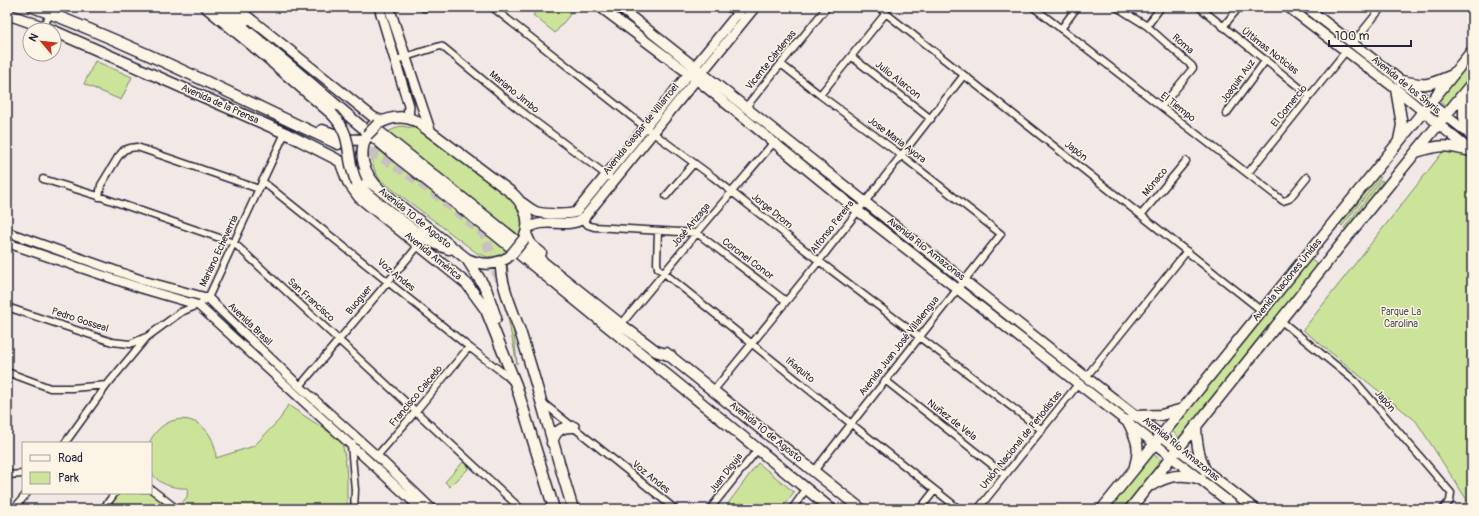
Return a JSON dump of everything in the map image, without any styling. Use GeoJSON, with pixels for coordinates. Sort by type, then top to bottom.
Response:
{"type":"FeatureCollection","features":[{"type":"Feature","properties":{"kind":"main road","name":"Avenida de la Prensa"},"geometry":{"type":"LineString","coordinates":[[33,7],[52,10],[212,84],[335,135],[354,140],[367,137]]}},
{"type":"Feature","properties":{"kind":"main road"},"geometry":{"type":"LineString","coordinates":[[205,7],[273,63],[332,114],[339,122],[346,136],[351,168],[357,183],[368,195],[425,238],[436,244],[456,251]]}},
{"type":"Feature","properties":{"kind":"main road","name":"Avenida 10 de Agosto"},"geometry":{"type":"LineString","coordinates":[[218,7],[397,157],[758,448],[831,509]]}},
{"type":"Feature","properties":{"kind":"main road","name":"Avenida 10 de Agosto"},"geometry":{"type":"LineString","coordinates":[[230,7],[384,137],[656,351],[671,356]]}},
{"type":"Feature","properties":{"kind":"main road"},"geometry":{"type":"LineString","coordinates":[[236,7],[373,117],[382,122]]}},
{"type":"Feature","properties":{"kind":"main road"},"geometry":{"type":"LineString","coordinates":[[379,7],[410,106],[408,118]]}},
{"type":"Feature","properties":{"kind":"main road"},"geometry":{"type":"LineString","coordinates":[[389,7],[430,130]]}},
{"type":"Feature","properties":{"kind":"main road","name":"Avenida Río Amazonas"},"geometry":{"type":"LineString","coordinates":[[600,7],[692,77],[858,211],[958,288],[1132,418],[1203,475],[1255,509]]}},
{"type":"Feature","properties":{"kind":"main road","name":"Avenida Río Amazonas"},"geometry":{"type":"LineString","coordinates":[[619,7],[964,280],[1082,380]]}},
{"type":"Feature","properties":{"kind":"main road","name":"Avenida Gaspar de Villarroel"},"geometry":{"type":"LineString","coordinates":[[576,212],[610,178],[742,14],[755,7]]}},
{"type":"Feature","properties":{"kind":"main road","name":"Avenida de los Shyris"},"geometry":{"type":"LineString","coordinates":[[1288,7],[1346,51],[1430,103],[1471,136]]}},
{"type":"Feature","properties":{"kind":"main road","name":"Avenida de los Shyris"},"geometry":{"type":"LineString","coordinates":[[1306,7],[1353,43],[1399,85],[1423,112],[1472,152]]}},
{"type":"Feature","properties":{"kind":"main road","name":"Avenida de la Prensa"},"geometry":{"type":"LineString","coordinates":[[7,14],[30,22]]}},
{"type":"Feature","properties":{"kind":"main road"},"geometry":{"type":"LineString","coordinates":[[240,24],[255,48]]}},
{"type":"Feature","properties":{"kind":"main road","name":"Avenida de la Prensa"},"geometry":{"type":"LineString","coordinates":[[62,34],[285,133],[340,161],[379,189]]}},
{"type":"Feature","properties":{"kind":"main road","name":"Avenida Naciones Unidas"},"geometry":{"type":"LineString","coordinates":[[1102,509],[1472,51]]}},
{"type":"Feature","properties":{"kind":"main road"},"geometry":{"type":"LineString","coordinates":[[1399,142],[1402,125],[1399,85],[1432,84],[1452,76]]}},
{"type":"Feature","properties":{"kind":"main road","name":"Avenida Naciones Unidas"},"geometry":{"type":"LineString","coordinates":[[1130,509],[1371,206],[1472,83]]}},
{"type":"Feature","properties":{"kind":"main road","name":"Avenida de la Prensa"},"geometry":{"type":"LineString","coordinates":[[212,84],[338,144]]}},
{"type":"Feature","properties":{"kind":"main road"},"geometry":{"type":"LineString","coordinates":[[1464,93],[1464,117],[1471,136]]}},
{"type":"Feature","properties":{"kind":"main road"},"geometry":{"type":"LineString","coordinates":[[367,137],[382,122],[399,117],[408,118],[430,130],[512,193],[522,204],[542,213],[571,214],[576,212]]}},
{"type":"Feature","properties":{"kind":"main road","name":"Avenida 10 de Agosto"},"geometry":{"type":"LineString","coordinates":[[367,137],[362,152],[363,162],[368,176],[379,189],[456,251],[467,259],[481,264],[490,264],[507,258],[522,264],[547,282],[643,360],[659,368]]}},
{"type":"Feature","properties":{"kind":"main road"},"geometry":{"type":"LineString","coordinates":[[1416,152],[1435,146],[1444,145],[1472,152]]}},
{"type":"Feature","properties":{"kind":"main road","name":"Avenida América"},"geometry":{"type":"LineString","coordinates":[[340,161],[348,182],[356,194],[467,284],[486,310],[516,384],[554,509]]}},
{"type":"Feature","properties":{"kind":"main road","name":"Avenida Gaspar de Villarroel"},"geometry":{"type":"LineString","coordinates":[[583,220],[610,178]]}},
{"type":"Feature","properties":{"kind":"main road"},"geometry":{"type":"LineString","coordinates":[[1358,193],[1353,200],[1355,208],[1363,212],[1371,206]]}},
{"type":"Feature","properties":{"kind":"main road","name":"Avenida 10 de Agosto"},"geometry":{"type":"LineString","coordinates":[[522,204],[527,216],[526,234],[531,244],[624,321],[714,390],[860,508]]}},
{"type":"Feature","properties":{"kind":"main road"},"geometry":{"type":"LineString","coordinates":[[1340,215],[1346,213],[1350,214],[1354,218],[1355,223],[1348,235]]}},
{"type":"Feature","properties":{"kind":"main road"},"geometry":{"type":"LineString","coordinates":[[573,509],[500,269],[526,234],[537,224],[573,224],[583,220]]}},
{"type":"Feature","properties":{"kind":"main road","name":"Avenida América"},"geometry":{"type":"LineString","coordinates":[[467,259],[486,289],[502,336],[508,366]]}},
{"type":"Feature","properties":{"kind":"main road"},"geometry":{"type":"LineString","coordinates":[[519,345],[530,384],[539,400]]}},
{"type":"Feature","properties":{"kind":"main road"},"geometry":{"type":"LineString","coordinates":[[1134,469],[1138,456],[1138,444],[1132,418],[1161,415],[1183,409]]}},
{"type":"Feature","properties":{"kind":"main road"},"geometry":{"type":"LineString","coordinates":[[1148,486],[1159,480],[1172,476],[1203,475],[1198,450],[1196,425]]}},
{"type":"Feature","properties":{"kind":"main road"},"geometry":{"type":"LineString","coordinates":[[552,443],[554,435],[558,430],[566,427],[574,427]]}},
{"type":"Feature","properties":{"kind":"main road","name":"Avenida Río Amazonas"},"geometry":{"type":"LineString","coordinates":[[1203,475],[1238,509]]}},
{"type":"Feature","properties":{"kind":"street","name":"Jorge Drom"},"geometry":{"type":"LineString","coordinates":[[492,7],[819,261],[1042,430]]}},
{"type":"Feature","properties":{"kind":"street"},"geometry":{"type":"LineString","coordinates":[[728,7],[742,14]]}},
{"type":"Feature","properties":{"kind":"street","name":"Vicente Cárdenas"},"geometry":{"type":"LineString","coordinates":[[746,107],[826,7]]}},
{"type":"Feature","properties":{"kind":"street","name":"Japón"},"geometry":{"type":"LineString","coordinates":[[878,7],[1262,311]]}},
{"type":"Feature","properties":{"kind":"street","name":"El Tiempo"},"geometry":{"type":"LineString","coordinates":[[1033,7],[1283,201],[1289,199],[1307,176]]}},
{"type":"Feature","properties":{"kind":"street"},"geometry":{"type":"LineString","coordinates":[[1061,29],[1077,7]]}},
{"type":"Feature","properties":{"kind":"street"},"geometry":{"type":"LineString","coordinates":[[1147,26],[1161,7]]}},
{"type":"Feature","properties":{"kind":"street","name":"Últimas Noticias"},"geometry":{"type":"LineString","coordinates":[[1199,7],[1310,96]]}},
{"type":"Feature","properties":{"kind":"street"},"geometry":{"type":"LineString","coordinates":[[1223,27],[1239,7]]}},
{"type":"Feature","properties":{"kind":"street"},"geometry":{"type":"LineString","coordinates":[[1353,43],[1382,7]]}},
{"type":"Feature","properties":{"kind":"street","name":"Roma"},"geometry":{"type":"LineString","coordinates":[[1118,8],[1147,26],[1192,66],[1162,106]]}},
{"type":"Feature","properties":{"kind":"street"},"geometry":{"type":"LineString","coordinates":[[51,22],[52,10]]}},
{"type":"Feature","properties":{"kind":"street"},"geometry":{"type":"LineString","coordinates":[[820,95],[886,13]]}},
{"type":"Feature","properties":{"kind":"street","name":"Mariano Jimbo"},"geometry":{"type":"LineString","coordinates":[[396,60],[440,46],[443,47],[517,108],[610,178]]}},
{"type":"Feature","properties":{"kind":"street","name":"El Comercio"},"geometry":{"type":"LineString","coordinates":[[1248,173],[1346,51]]}},
{"type":"Feature","properties":{"kind":"street","name":"Julio Alarcon"},"geometry":{"type":"LineString","coordinates":[[852,57],[931,119]]}},
{"type":"Feature","properties":{"kind":"street","name":"Joaquin Auz"},"geometry":{"type":"LineString","coordinates":[[1226,114],[1266,60]]}},
{"type":"Feature","properties":{"kind":"street","name":"Jose Maria Ayora"},"geometry":{"type":"LineString","coordinates":[[781,64],[820,95],[902,155],[1001,234]]}},
{"type":"Feature","properties":{"kind":"street","name":"Alfonso Pereira"},"geometry":{"type":"LineString","coordinates":[[714,390],[819,261],[964,75]]}},
{"type":"Feature","properties":{"kind":"street","name":"Mariano Echeverria"},"geometry":{"type":"LineString","coordinates":[[65,442],[147,337],[181,312],[198,305],[208,298],[285,133]]}},
{"type":"Feature","properties":{"kind":"street","name":"José Arizaga"},"geometry":{"type":"LineString","coordinates":[[624,321],[697,232],[774,142]]}},
{"type":"Feature","properties":{"kind":"street"},"geometry":{"type":"LineString","coordinates":[[100,197],[99,190],[104,179],[118,157],[124,150],[130,148],[145,149],[259,189]]}},
{"type":"Feature","properties":{"kind":"street","name":"Mónaco"},"geometry":{"type":"LineString","coordinates":[[1141,215],[1186,161]]}},
{"type":"Feature","properties":{"kind":"street"},"geometry":{"type":"LineString","coordinates":[[666,196],[694,163]]}},
{"type":"Feature","properties":{"kind":"street","name":"San Francisco"},"geometry":{"type":"LineString","coordinates":[[43,179],[234,243],[521,509]]}},
{"type":"Feature","properties":{"kind":"street","name":"Voz Andes"},"geometry":{"type":"LineString","coordinates":[[262,181],[516,384]]}},
{"type":"Feature","properties":{"kind":"street"},"geometry":{"type":"LineString","coordinates":[[576,212],[583,220],[594,227],[697,232]]}},
{"type":"Feature","properties":{"kind":"street","name":"Iñaquito"},"geometry":{"type":"LineString","coordinates":[[658,231],[658,268],[959,509]]}},
{"type":"Feature","properties":{"kind":"street","name":"Avenida Brasil"},"geometry":{"type":"LineString","coordinates":[[7,232],[146,281],[208,298],[432,509]]}},
{"type":"Feature","properties":{"kind":"street","name":"Coronel Conor"},"geometry":{"type":"LineString","coordinates":[[697,232],[786,301]]}},
{"type":"Feature","properties":{"kind":"street","name":"Avenida Juan José Villalengua"},"geometry":{"type":"LineString","coordinates":[[814,471],[1001,234]]}},
{"type":"Feature","properties":{"kind":"street","name":"Avenida Brasil"},"geometry":{"type":"LineString","coordinates":[[7,242],[136,287],[198,305],[421,509]]}},
{"type":"Feature","properties":{"kind":"street","name":"Buoguer"},"geometry":{"type":"LineString","coordinates":[[300,386],[419,245]]}},
{"type":"Feature","properties":{"kind":"street","name":"Unión Nacional de Periodistas"},"geometry":{"type":"LineString","coordinates":[[978,509],[1186,252]]}},
{"type":"Feature","properties":{"kind":"street","name":"Pedro Gosseal"},"geometry":{"type":"LineString","coordinates":[[7,307],[112,342],[130,344],[147,337]]}},
{"type":"Feature","properties":{"kind":"street","name":"Japón"},"geometry":{"type":"LineString","coordinates":[[1280,320],[1355,380],[1451,493],[1450,501],[1443,509]]}},
{"type":"Feature","properties":{"kind":"street","name":"Francisco Caicedo"},"geometry":{"type":"LineString","coordinates":[[377,456],[416,412],[469,347]]}},
{"type":"Feature","properties":{"kind":"street"},"geometry":{"type":"LineString","coordinates":[[7,372],[50,388],[108,385]]}},
{"type":"Feature","properties":{"kind":"street","name":"Nuñez de Vela"},"geometry":{"type":"LineString","coordinates":[[885,380],[1006,475]]}},
{"type":"Feature","properties":{"kind":"street","name":"Voz Andes"},"geometry":{"type":"LineString","coordinates":[[539,400],[675,509]]}},
{"type":"Feature","properties":{"kind":"street"},"geometry":{"type":"LineString","coordinates":[[354,509],[355,490],[351,446],[359,440]]}},
{"type":"Feature","properties":{"kind":"street","name":"Juan Diguja"},"geometry":{"type":"LineString","coordinates":[[710,509],[758,448]]}},
{"type":"Feature","properties":{"kind":"street"},"geometry":{"type":"LineString","coordinates":[[7,475],[22,474]]}},
{"type":"Feature","properties":{"kind":"street"},"geometry":{"type":"LineString","coordinates":[[792,509],[807,488]]}},
{"type":"Feature","properties":{"kind":"street"},"geometry":{"type":"LineString","coordinates":[[152,490],[177,509]]}},
{"type":"Feature","properties":{"kind":"street"},"geometry":{"type":"LineString","coordinates":[[920,509],[935,490]]}},
{"type":"Feature","properties":{"kind":"street"},"geometry":{"type":"LineString","coordinates":[[14,509],[26,494]]}},
{"type":"Feature","properties":{"kind":"street"},"geometry":{"type":"LineString","coordinates":[[103,509],[114,494]]}},
{"type":"Feature","properties":{"kind":"green space"},"geometry":{"type":"Polygon","coordinates":[[[539,7],[576,7],[555,33],[533,15],[539,7]]]}},
{"type":"Feature","properties":{"kind":"green space"},"geometry":{"type":"Polygon","coordinates":[[[1472,58],[1472,79],[1448,109],[1438,100],[1472,58]]]}},
{"type":"Feature","properties":{"kind":"green space"},"geometry":{"type":"Polygon","coordinates":[[[95,61],[132,77],[121,100],[84,84],[95,61]]]}},
{"type":"Feature","properties":{"kind":"green space"},"geometry":{"type":"Polygon","coordinates":[[[400,126],[421,129],[514,198],[523,216],[523,226],[518,235],[388,132],[400,126]]]}},
{"type":"Feature","properties":{"kind":"green space"},"geometry":{"type":"Polygon","coordinates":[[[375,147],[448,200],[508,248],[506,251],[517,364],[496,256],[487,257],[477,253],[380,180],[372,160],[375,147]]]}},
{"type":"Feature","properties":{"kind":"green space","name":"Parque La Carolina"},"geometry":{"type":"Polygon","coordinates":[[[1446,148],[1465,153],[1472,159],[1472,509],[1460,509],[1467,500],[1416,421],[1303,330],[1446,148]]]}},
{"type":"Feature","properties":{"kind":"green space"},"geometry":{"type":"Polygon","coordinates":[[[1377,176],[1381,177],[1342,226],[1340,224],[1357,204],[1361,194],[1377,176]]]}},
{"type":"Feature","properties":{"kind":"green space"},"geometry":{"type":"Polygon","coordinates":[[[1381,180],[1383,181],[1371,201],[1347,230],[1344,228],[1381,180]]]}},
{"type":"Feature","properties":{"kind":"green space"},"geometry":{"type":"Polygon","coordinates":[[[1309,258],[1319,266],[1180,438],[1171,430],[1309,258]]]}},
{"type":"Feature","properties":{"kind":"green space"},"geometry":{"type":"Polygon","coordinates":[[[288,405],[341,440],[346,465],[347,509],[184,509],[181,504],[187,497],[188,488],[177,488],[161,482],[153,474],[152,442],[150,442],[157,431],[167,423],[178,420],[189,420],[199,425],[208,432],[214,444],[216,458],[254,446],[280,419],[288,405]]]}},
{"type":"Feature","properties":{"kind":"green space"},"geometry":{"type":"Polygon","coordinates":[[[1153,454],[1162,461],[1123,509],[1109,509],[1153,454]]]}},
{"type":"Feature","properties":{"kind":"green space"},"geometry":{"type":"Polygon","coordinates":[[[464,461],[469,468],[450,487],[445,482],[464,461]]]}},
{"type":"Feature","properties":{"kind":"green space"},"geometry":{"type":"Polygon","coordinates":[[[758,463],[794,492],[781,509],[724,509],[758,463]]]}},
{"type":"Feature","properties":{"kind":"green space"},"geometry":{"type":"Polygon","coordinates":[[[152,492],[161,499],[163,506],[161,509],[108,509],[118,494],[152,494],[152,492]]]}},
{"type":"Feature","properties":{"kind":"tunnel"},"geometry":{"type":"LineString","coordinates":[[340,145],[372,153],[404,171],[483,233],[500,284]]}}]}
